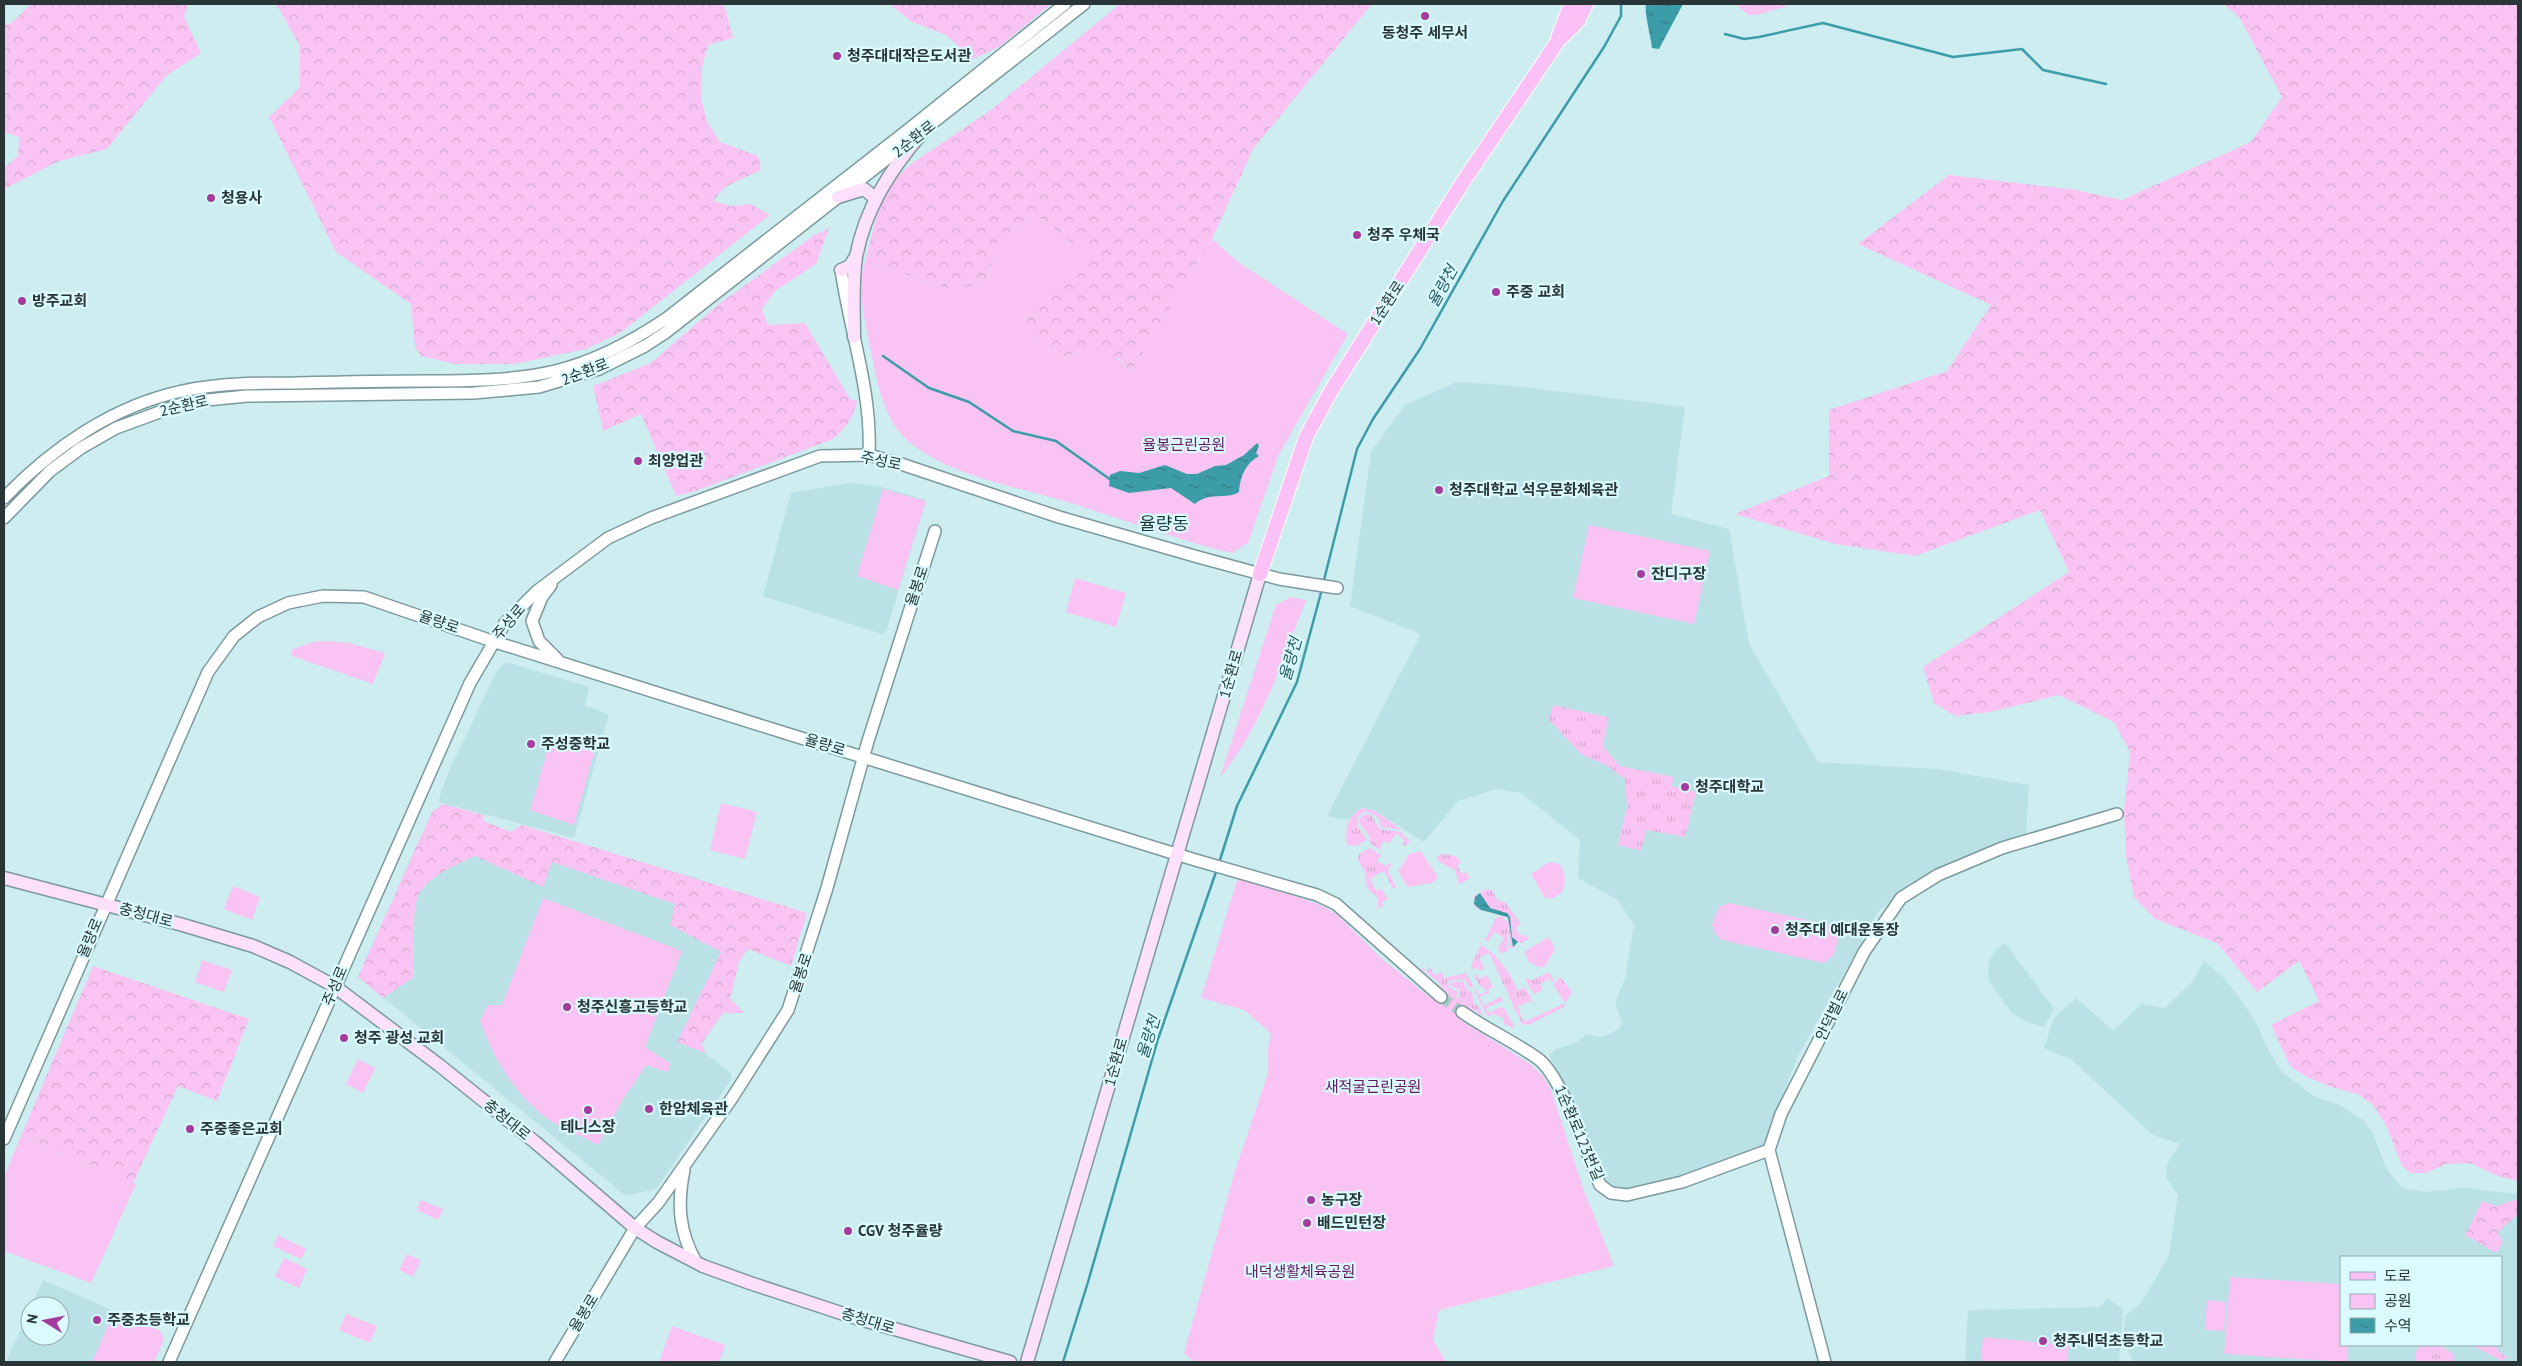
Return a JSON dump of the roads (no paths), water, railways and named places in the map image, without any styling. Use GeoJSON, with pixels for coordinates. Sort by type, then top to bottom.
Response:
{"type":"FeatureCollection","features":[{"type":"Feature","properties":{"kind":"main road","name":"1순환로"},"geometry":{"type":"LineString","coordinates":[[1558,41],[1571,4]]}},
{"type":"Feature","properties":{"kind":"main road","name":"1순환로"},"geometry":{"type":"LineString","coordinates":[[1027,1362],[1260,574],[1306,437],[1331,391],[1463,182],[1558,41],[1578,21],[1586,4]]}},
{"type":"Feature","properties":{"kind":"main road"},"geometry":{"type":"LineString","coordinates":[[840,270],[850,266],[856,256],[875,198],[890,174],[921,134]]}},
{"type":"Feature","properties":{"kind":"main road"},"geometry":{"type":"LineString","coordinates":[[838,197],[864,189],[875,198]]}},
{"type":"Feature","properties":{"kind":"main road"},"geometry":{"type":"LineString","coordinates":[[854,337],[856,256]]}},
{"type":"Feature","properties":{"kind":"main road","name":"충청대로"},"geometry":{"type":"LineString","coordinates":[[7,878],[252,946],[290,962],[334,986],[439,1065],[535,1142],[635,1228],[696,1262],[798,1300],[1010,1362]]}},
{"type":"Feature","properties":{"kind":"street","name":"2순환로"},"geometry":{"type":"LineString","coordinates":[[4,498],[27,474],[72,437],[145,402],[181,391],[207,386],[249,384],[476,380],[542,374],[601,356],[667,318],[909,129],[1065,4]]}},
{"type":"Feature","properties":{"kind":"street","name":"2순환로"},"geometry":{"type":"LineString","coordinates":[[4,518],[50,471],[81,448],[116,428],[187,402],[247,396],[474,393],[539,386],[599,368],[645,346],[665,333],[921,134],[1084,4]]}},
{"type":"Feature","properties":{"kind":"street"},"geometry":{"type":"LineString","coordinates":[[840,270],[865,385],[870,426],[869,455]]}},
{"type":"Feature","properties":{"kind":"street","name":"주성로"},"geometry":{"type":"LineString","coordinates":[[169,1362],[334,986],[470,683],[492,641],[511,616],[537,591],[608,538],[651,518],[820,456],[869,455],[1059,517],[1260,574],[1337,588]]}},
{"type":"Feature","properties":{"kind":"street","name":"율봉로"},"geometry":{"type":"LineString","coordinates":[[555,1362],[635,1228],[658,1203],[738,1090],[788,1010],[827,888],[864,757],[935,531]]}},
{"type":"Feature","properties":{"kind":"street"},"geometry":{"type":"LineString","coordinates":[[558,574],[542,597],[532,621],[539,641],[559,661]]}},
{"type":"Feature","properties":{"kind":"street","name":"율량로"},"geometry":{"type":"LineString","coordinates":[[4,1139],[105,904],[208,672],[234,636],[258,617],[288,603],[323,596],[349,595],[364,597],[492,641],[1192,859],[1317,895],[1336,904],[1441,997]]}},
{"type":"Feature","properties":{"kind":"street","name":"안덕벌로"},"geometry":{"type":"LineString","coordinates":[[1769,1150],[1781,1114],[1848,981],[1864,952],[1901,898],[1938,874],[2002,848],[2116,814]]}},
{"type":"Feature","properties":{"kind":"street","name":"1순환로123번길"},"geometry":{"type":"LineString","coordinates":[[1462,1012],[1484,1028],[1539,1058],[1555,1078],[1600,1185],[1610,1193],[1627,1195],[1682,1182],[1769,1150]]}},
{"type":"Feature","properties":{"kind":"street"},"geometry":{"type":"LineString","coordinates":[[1769,1150],[1825,1362]]}},
{"type":"Feature","properties":{"kind":"street"},"geometry":{"type":"LineString","coordinates":[[686,1164],[680,1198],[681,1226],[686,1244],[696,1262]]}},
{"type":"Feature","properties":{"kind":"water"},"geometry":{"type":"Polygon","coordinates":[[[1646,4],[1683,4],[1659,49],[1652,48],[1646,4]]]}},
{"type":"Feature","properties":{"kind":"water"},"geometry":{"type":"Polygon","coordinates":[[[1257,443],[1259,446],[1256,453],[1259,456],[1247,466],[1242,475],[1239,492],[1234,494],[1207,498],[1195,504],[1171,488],[1129,493],[1109,486],[1110,475],[1120,471],[1139,473],[1165,465],[1187,474],[1197,474],[1215,466],[1226,465],[1244,455],[1257,443]]]}},
{"type":"Feature","properties":{"kind":"water"},"geometry":{"type":"Polygon","coordinates":[[[1480,893],[1490,908],[1507,913],[1510,917],[1512,937],[1518,942],[1513,947],[1508,917],[1481,910],[1474,904],[1475,897],[1480,893]]]}},
{"type":"Feature","properties":{"kind":"waterway","name":"율량천"},"geometry":{"type":"LineString","coordinates":[[1323,584],[1357,449],[1373,419],[1420,349],[1503,201],[1604,47],[1621,16],[1621,4]]}},
{"type":"Feature","properties":{"kind":"waterway"},"geometry":{"type":"LineString","coordinates":[[1725,34],[1744,39],[1823,23],[1953,57],[2022,49],[2043,70],[2106,84]]}},
{"type":"Feature","properties":{"kind":"waterway"},"geometry":{"type":"LineString","coordinates":[[883,356],[929,388],[969,402],[1013,431],[1056,441],[1111,480]]}},
{"type":"Feature","properties":{"kind":"waterway","name":"율량천"},"geometry":{"type":"LineString","coordinates":[[1219,863],[1237,806],[1297,682],[1322,589]]}},
{"type":"Feature","properties":{"kind":"waterway","name":"율량천"},"geometry":{"type":"LineString","coordinates":[[1063,1362],[1158,1039],[1217,869]]}},
{"type":"Feature","properties":{"kind":"tunnel"},"geometry":{"type":"LineString","coordinates":[[1441,997],[1462,1012]]}},
{"type":"Feature","properties":{"kind":"place","name":"동청주 세무서"},"geometry":{"type":"Point","coordinates":[1425,16]}},
{"type":"Feature","properties":{"kind":"place","name":"청주대대작은도서관"},"geometry":{"type":"Point","coordinates":[837,56]}},
{"type":"Feature","properties":{"kind":"place","name":"청용사"},"geometry":{"type":"Point","coordinates":[211,198]}},
{"type":"Feature","properties":{"kind":"place","name":"청주 우체국"},"geometry":{"type":"Point","coordinates":[1357,235]}},
{"type":"Feature","properties":{"kind":"place","name":"주중 교회"},"geometry":{"type":"Point","coordinates":[1496,292]}},
{"type":"Feature","properties":{"kind":"place","name":"방주교회"},"geometry":{"type":"Point","coordinates":[22,301]}},
{"type":"Feature","properties":{"kind":"place","name":"최양업관"},"geometry":{"type":"Point","coordinates":[638,461]}},
{"type":"Feature","properties":{"kind":"place","name":"청주대학교 석우문화체육관"},"geometry":{"type":"Point","coordinates":[1439,490]}},
{"type":"Feature","properties":{"kind":"place","name":"잔디구장"},"geometry":{"type":"Point","coordinates":[1641,574]}},
{"type":"Feature","properties":{"kind":"place","name":"주성중학교"},"geometry":{"type":"Point","coordinates":[531,744]}},
{"type":"Feature","properties":{"kind":"place","name":"청주대학교"},"geometry":{"type":"Point","coordinates":[1685,787]}},
{"type":"Feature","properties":{"kind":"place","name":"청주대 예대운동장"},"geometry":{"type":"Point","coordinates":[1775,930]}},
{"type":"Feature","properties":{"kind":"place","name":"청주신흥고등학교"},"geometry":{"type":"Point","coordinates":[567,1007]}},
{"type":"Feature","properties":{"kind":"place","name":"청주 광성 교회"},"geometry":{"type":"Point","coordinates":[344,1038]}},
{"type":"Feature","properties":{"kind":"place","name":"한암체육관"},"geometry":{"type":"Point","coordinates":[649,1109]}},
{"type":"Feature","properties":{"kind":"place","name":"테니스장"},"geometry":{"type":"Point","coordinates":[588,1110]}},
{"type":"Feature","properties":{"kind":"place","name":"주중좋은교회"},"geometry":{"type":"Point","coordinates":[190,1129]}},
{"type":"Feature","properties":{"kind":"place","name":"농구장"},"geometry":{"type":"Point","coordinates":[1311,1200]}},
{"type":"Feature","properties":{"kind":"place","name":"배드민턴장"},"geometry":{"type":"Point","coordinates":[1307,1223]}},
{"type":"Feature","properties":{"kind":"place","name":"CGV 청주율량"},"geometry":{"type":"Point","coordinates":[848,1231]}},
{"type":"Feature","properties":{"kind":"place","name":"주중초등학교"},"geometry":{"type":"Point","coordinates":[97,1320]}},
{"type":"Feature","properties":{"kind":"place","name":"청주내덕초등학교"},"geometry":{"type":"Point","coordinates":[2043,1341]}},
{"type":"Feature","properties":{"kind":"district","name":"율량동"},"geometry":{"type":"Point","coordinates":[1164,524]}},
{"type":"Feature","properties":{"kind":"park label","name":"율봉근린공원"},"geometry":{"type":"Point","coordinates":[1184,445]}},
{"type":"Feature","properties":{"kind":"park label","name":"새적굴근린공원"},"geometry":{"type":"Point","coordinates":[1373,1087]}},
{"type":"Feature","properties":{"kind":"park label","name":"내덕생활체육공원"},"geometry":{"type":"Point","coordinates":[1300,1272]}}]}
